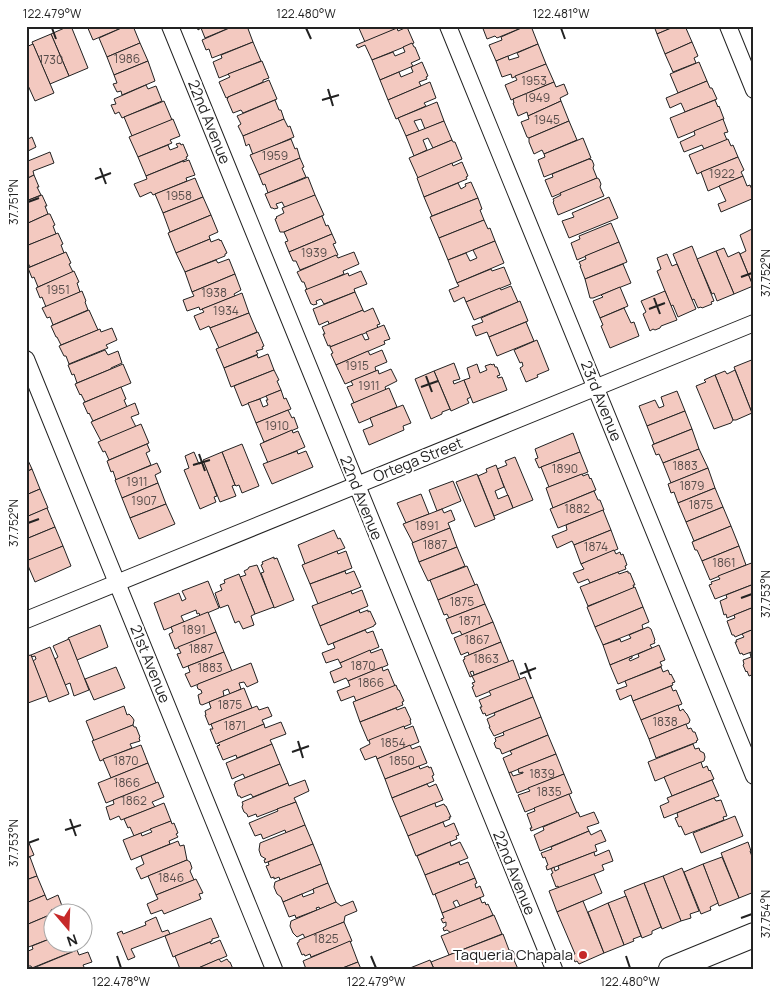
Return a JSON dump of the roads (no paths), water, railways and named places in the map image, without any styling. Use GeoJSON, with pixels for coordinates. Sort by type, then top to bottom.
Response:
{"type":"FeatureCollection","features":[{"type":"Feature","properties":{"kind":"street","name":"22nd Avenue"},"geometry":{"type":"LineString","coordinates":[[170,26],[554,969]]}},
{"type":"Feature","properties":{"kind":"street","name":"23rd Avenue"},"geometry":{"type":"LineString","coordinates":[[448,26],[754,776]]}},
{"type":"Feature","properties":{"kind":"street"},"geometry":{"type":"LineString","coordinates":[[728,26],[754,90]]}},
{"type":"Feature","properties":{"kind":"street","name":"Ortega Street"},"geometry":{"type":"LineString","coordinates":[[26,620],[754,323]]}},
{"type":"Feature","properties":{"kind":"street","name":"21st Avenue"},"geometry":{"type":"LineString","coordinates":[[26,359],[274,969]]}},
{"type":"Feature","properties":{"kind":"street"},"geometry":{"type":"LineString","coordinates":[[671,969],[754,935]]}},
{"type":"Feature","properties":{"kind":"place","name":"Taqueria Chapala"},"geometry":{"type":"Point","coordinates":[583,955]}}]}
